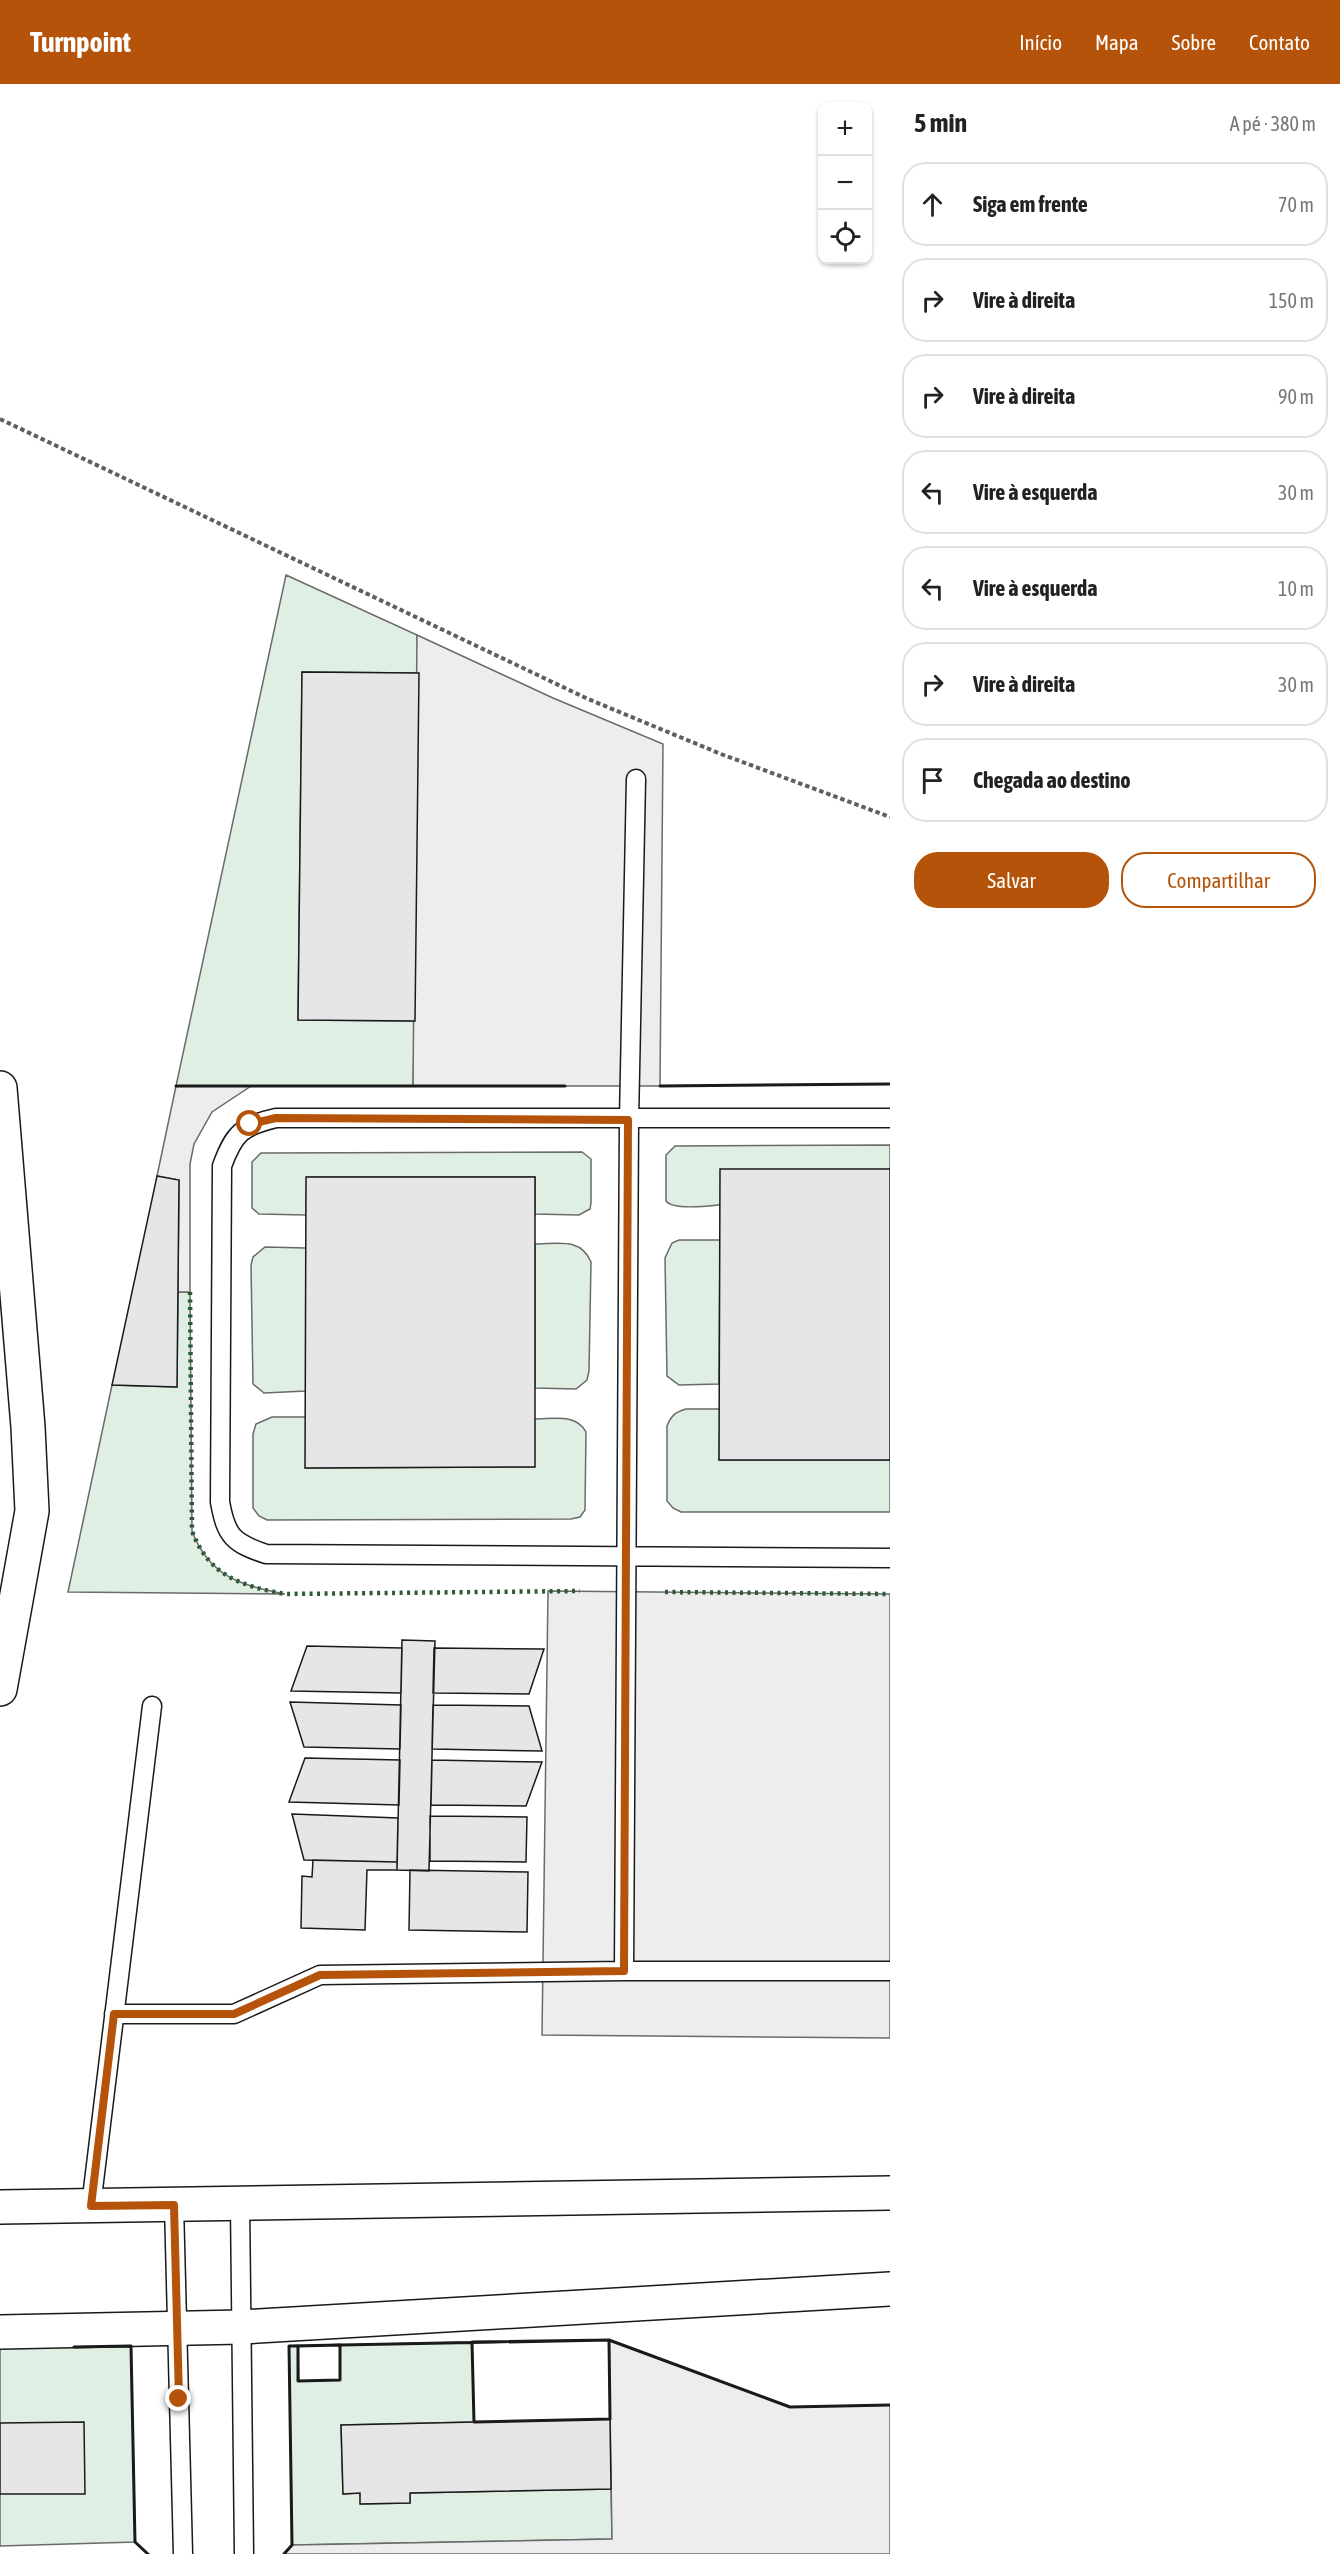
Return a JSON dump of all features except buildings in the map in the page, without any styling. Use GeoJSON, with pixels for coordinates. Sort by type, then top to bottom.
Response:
{"type":"FeatureCollection","features":[{"type":"Feature","properties":{"kind":"street"},"geometry":{"type":"LineString","coordinates":[[0,1088],[28,1427],[32,1510],[0,1689]]}},
{"type":"Feature","properties":{"kind":"street"},"geometry":{"type":"LineString","coordinates":[[0,1166],[9,1199]]}},
{"type":"Feature","properties":{"kind":"street"},"geometry":{"type":"LineString","coordinates":[[0,2207],[890,2193]]}},
{"type":"Feature","properties":{"kind":"street"},"geometry":{"type":"LineString","coordinates":[[0,2332],[241,2327],[890,2289]]}},
{"type":"Feature","properties":{"kind":"lane"},"geometry":{"type":"LineString","coordinates":[[624,1971],[628,1120],[636,779]]}},
{"type":"Feature","properties":{"kind":"lane"},"geometry":{"type":"LineString","coordinates":[[890,1118],[628,1120],[276,1118],[250,1124],[231,1142],[222,1167],[220,1502],[224,1527],[242,1546],[266,1554],[890,1558]]}},
{"type":"Feature","properties":{"kind":"lane"},"geometry":{"type":"LineString","coordinates":[[91,2206],[152,1706]]}},
{"type":"Feature","properties":{"kind":"lane"},"geometry":{"type":"LineString","coordinates":[[114,2014],[234,2014],[320,1975],[624,1971],[890,1971]]}},
{"type":"Feature","properties":{"kind":"lane"},"geometry":{"type":"LineString","coordinates":[[240,2204],[244,2554]]}},
{"type":"Feature","properties":{"kind":"lane"},"geometry":{"type":"LineString","coordinates":[[174,2205],[183,2554]]}},
{"type":"Feature","properties":{"kind":"path"},"geometry":{"type":"LineString","coordinates":[[0,418],[588,699],[721,754],[890,818]]}},
{"type":"Feature","properties":{"kind":"green space"},"geometry":{"type":"Polygon","coordinates":[[[286,575],[417,635],[419,673],[302,672],[298,1020],[415,1021],[413,1086],[176,1086],[286,575]]]}},
{"type":"Feature","properties":{"kind":"green space"},"geometry":{"type":"Polygon","coordinates":[[[890,1145],[890,1169],[810,1188],[736,1202],[679,1206],[666,1201],[666,1155],[675,1146],[890,1145]]]}},
{"type":"Feature","properties":{"kind":"green space"},"geometry":{"type":"Polygon","coordinates":[[[582,1152],[591,1159],[591,1203],[590,1209],[579,1215],[535,1214],[535,1177],[307,1177],[306,1215],[259,1214],[252,1208],[252,1162],[261,1153],[582,1152]]]}},
{"type":"Feature","properties":{"kind":"green space"},"geometry":{"type":"Polygon","coordinates":[[[679,1240],[720,1240],[719,1384],[679,1385],[667,1376],[665,1258],[672,1243],[679,1240]]]}},
{"type":"Feature","properties":{"kind":"green space"},"geometry":{"type":"Polygon","coordinates":[[[535,1244],[575,1245],[587,1254],[591,1262],[589,1371],[587,1380],[576,1389],[535,1388],[535,1244]]]}},
{"type":"Feature","properties":{"kind":"green space"},"geometry":{"type":"Polygon","coordinates":[[[265,1247],[306,1248],[306,1391],[264,1393],[253,1384],[251,1265],[253,1257],[265,1247]]]}},
{"type":"Feature","properties":{"kind":"green space"},"geometry":{"type":"Polygon","coordinates":[[[178,1292],[190,1292],[192,1531],[199,1546],[217,1569],[254,1587],[285,1594],[68,1592],[112,1385],[177,1387],[178,1292]]]}},
{"type":"Feature","properties":{"kind":"green space"},"geometry":{"type":"Polygon","coordinates":[[[686,1409],[720,1409],[719,1460],[890,1460],[890,1512],[681,1512],[673,1508],[667,1501],[667,1426],[674,1415],[686,1409]]]}},
{"type":"Feature","properties":{"kind":"green space"},"geometry":{"type":"Polygon","coordinates":[[[272,1417],[306,1417],[306,1468],[534,1467],[534,1419],[563,1418],[570,1420],[582,1426],[586,1432],[585,1510],[580,1517],[571,1519],[267,1520],[259,1516],[253,1508],[253,1434],[256,1424],[272,1417]]]}},
{"type":"Feature","properties":{"kind":"green space"},"geometry":{"type":"Polygon","coordinates":[[[472,2342],[474,2422],[341,2425],[343,2494],[360,2493],[361,2504],[410,2503],[410,2493],[611,2489],[612,2539],[292,2545],[289,2346],[298,2346],[299,2381],[340,2380],[340,2345],[472,2342]]]}},
{"type":"Feature","properties":{"kind":"green space"},"geometry":{"type":"Polygon","coordinates":[[[131,2346],[135,2542],[0,2546],[0,2348],[131,2346]]]}},
{"type":"Feature","properties":{"kind":"shaded area"},"geometry":{"type":"Polygon","coordinates":[[[417,635],[553,698],[663,744],[660,1086],[413,1086],[417,635]]]}},
{"type":"Feature","properties":{"kind":"shaded area"},"geometry":{"type":"Polygon","coordinates":[[[176,1086],[251,1086],[212,1112],[194,1144],[190,1164],[190,1292],[178,1292],[179,1180],[157,1176],[176,1086]]]}},
{"type":"Feature","properties":{"kind":"shaded area"},"geometry":{"type":"Polygon","coordinates":[[[548,1591],[890,1594],[890,2038],[542,2035],[548,1591]]]}},
{"type":"Feature","properties":{"kind":"shaded area"},"geometry":{"type":"Polygon","coordinates":[[[609,2340],[790,2407],[890,2405],[890,2554],[284,2554],[292,2545],[612,2539],[609,2340]]]}},
{"type":"Feature","properties":{"kind":"hedge"},"geometry":{"type":"LineString","coordinates":[[190,1292],[192,1531],[199,1546],[217,1569],[254,1587],[285,1594],[580,1591]]}},
{"type":"Feature","properties":{"kind":"hedge"},"geometry":{"type":"LineString","coordinates":[[665,1592],[890,1594]]}},
{"type":"Feature","properties":{"kind":"wall"},"geometry":{"type":"LineString","coordinates":[[660,1086],[890,1084]]}},
{"type":"Feature","properties":{"kind":"wall"},"geometry":{"type":"LineString","coordinates":[[176,1086],[565,1086]]}},
{"type":"Feature","properties":{"kind":"wall"},"geometry":{"type":"LineString","coordinates":[[609,2340],[610,2419],[474,2422],[472,2342],[609,2340]]}},
{"type":"Feature","properties":{"kind":"wall"},"geometry":{"type":"LineString","coordinates":[[284,2554],[292,2545],[289,2346],[609,2340],[790,2407],[890,2405]]}},
{"type":"Feature","properties":{"kind":"wall"},"geometry":{"type":"LineString","coordinates":[[340,2345],[340,2380],[298,2381],[298,2346],[340,2345]]}},
{"type":"Feature","properties":{"kind":"wall"},"geometry":{"type":"LineString","coordinates":[[74,2347],[131,2346],[135,2542],[148,2554]]}},
{"type":"Feature","properties":{"kind":"route"},"geometry":{"type":"LineString","coordinates":[[179,2399],[174,2205],[91,2206],[114,2014],[234,2014],[320,1975],[624,1971],[628,1120],[276,1118],[250,1124]]}}]}
